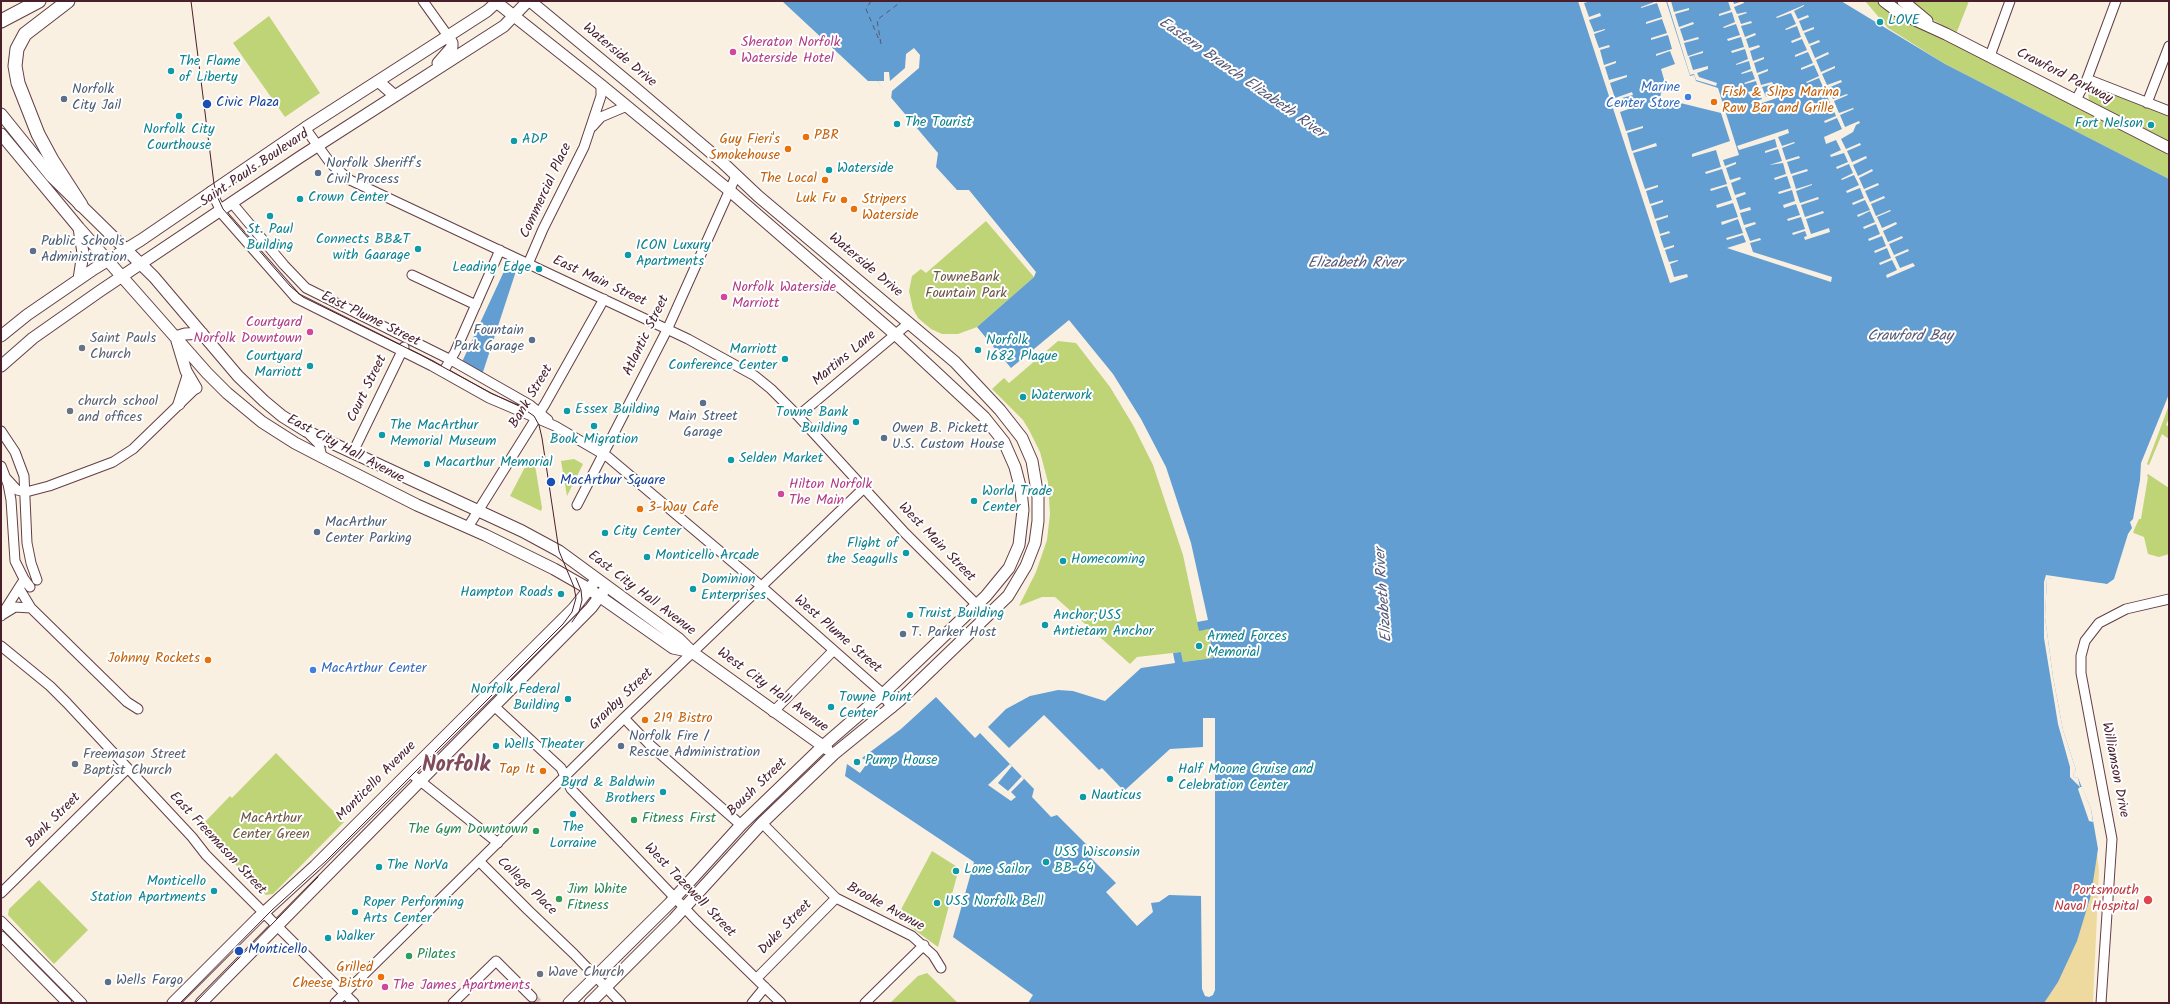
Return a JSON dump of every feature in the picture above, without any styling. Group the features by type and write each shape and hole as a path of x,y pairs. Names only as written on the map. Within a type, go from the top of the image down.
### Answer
{"highway":[{"path":"1,21 39,1"},
{"path":"68,1 25,34 17,49 15,66 18,83 38,134 52,160 81,205"}],"main road":[{"name":"Saint Pauls Boulevard","path":"1,366 33,338 123,276 317,146 504,26 529,1"},
{"name":"Waterside Drive","path":"529,1 634,87 736,176 955,362 1000,410 1022,438 1032,462 1038,497 1038,521 1035,543 1017,583 988,616"},
{"name":"Crawford Parkway","path":"1884,1 1900,13 1990,56 2169,148"},
{"name":"Crawford Parkway","path":"1903,1 1946,34"},
{"name":"Saint Pauls Boulevard","path":"1,336 27,315 79,279 305,128 487,11 496,2"},
{"path":"496,2 601,85 730,191 896,335 984,417 1004,442 1019,477 1023,510 1019,545 1009,568 977,605"},
{"path":"425,77 452,47 452,43 448,36"},
{"path":"378,81 395,96"},
{"name":"East City Hall Avenue","path":"1,114 51,176 141,264 256,394 282,416 306,430 553,547 679,639 692,652"},
{"name":"East City Hall Avenue","path":"1,134 79,228 216,383 244,408 272,429 322,457 417,505 528,556 589,589 673,648 692,652"},
{"path":"79,228 83,252 79,279"},
{"path":"861,305 875,304 882,300"},
{"path":"196,388 188,376 175,336 202,333"},
{"path":"179,404 188,376"},
{"name":"Monticello Avenue","path":"173,1003 264,913 315,866 574,608 597,578"},
{"path":"201,1003 591,608 608,586"},
{"name":"Boush Street","path":"569,1003 676,897 740,826 823,746 883,694 977,605"},
{"name":"Boush Street","path":"590,1003 684,907 762,823 834,754 892,708 988,616"},
{"name":"West City Hall Avenue","path":"692,652 773,712 834,754"}],"street":[{"path":"423,1 448,36"},
{"path":"1990,56 2010,1"},
{"path":"2076,100 2087,79 2116,1"},
{"path":"2147,102 2169,46"},
{"path":"2087,79 2169,111"},
{"name":"Commercial Place","path":"528,264 584,147 601,96 601,85"},
{"name":"Commercial Place","path":"590,130 601,117 627,106"},
{"name":"East Main Street","path":"305,128 331,164 350,180 604,299 755,376 771,389 798,416 864,488"},
{"name":"Atlantic Street","path":"576,505 667,330 736,176"},
{"name":"East Plume Street","path":"211,191 220,211 296,298 443,372 489,398 537,416 603,454 762,586"},
{"name":"East Plume Street","path":"232,203 284,266 306,288 451,360 530,405 537,416"},
{"path":"443,372 451,360 500,250"},
{"path":"412,276 476,305"},
{"name":"Bank Street","path":"468,528 537,416 604,299"},
{"name":"Martins Lane","path":"798,416 910,323"},
{"name":"Court Street","path":"353,452 408,338"},
{"path":"6,478 17,490 26,492 49,486 119,460 134,449 196,388"},
{"path":"306,430 319,444 322,457"},
{"path":"1,431 18,458 24,476 26,492 27,543 31,563 38,580"},
{"path":"1,466 6,478 12,509 14,555 31,608 127,702 138,709"},
{"name":"West Main Street","path":"864,488 988,616"},
{"name":"Granby Street","path":"335,1003 624,718 864,488"},
{"path":"22,583 30,587"},
{"path":"1,616 22,583"},
{"name":"West Plume Street","path":"762,586 833,651 883,694 892,708"},
{"name":"Williamson Drive","path":"2101,1003 2112,839 2080,673 2080,656 2085,641 2099,623 2126,610 2169,599"},
{"path":"1,616 15,607 31,608"},
{"name":"East Freemason Street","path":"1,646 50,686 192,837 206,855 354,1003"},
{"path":"773,712 833,651"},
{"name":"West Tazewell Street","path":"494,706 561,768 571,789 684,907 781,1003"},
{"path":"624,718 649,744 740,826"},
{"name":"Bank Street","path":"1,893 127,769"},
{"path":"409,772 498,842"},
{"name":"Brooke Avenue","path":"762,823 836,898 899,929 924,945 938,961 941,968"},
{"name":"College Place","path":"479,861 620,1003"},
{"name":"Duke Street","path":"757,978 836,898"},
{"path":"1,921 82,1003"},
{"path":"1,936 66,1003"},
{"path":"865,1003 924,945"},
{"path":"453,1003 496,961 532,997"},
{"path":"752,1003 765,987"}],"green space":[{"path":"1865,1 1880,1 1899,16 2083,110 2089,101 2088,93 2100,84 2169,115 2169,179 1945,64 1888,28"},
{"path":"1910,1 1969,1 1956,34 1932,19"},
{"path":"269,16 320,93 285,117 233,43"},
{"name":"TowneBank Fountain Park","path":"986,221 1034,277 977,327 958,334 942,334 931,329 918,318 913,309 909,291 912,276 921,269 926,273"},
{"path":"1058,341 1076,343 1110,387 1133,425 1153,465 1183,555 1199,630 1209,629 1213,658 1183,662 1181,652 1137,657 1130,664 1055,597 1042,597 1019,606 1036,572 1047,540 1050,514 1048,482 1040,452 1023,420 992,389 1004,378 1009,383"},
{"path":"2169,401 2169,418 2166,425 2169,427 2169,439 2162,434 2149,465 2144,463"},
{"path":"574,459 583,464 567,496 561,461"},
{"path":"535,465 542,508 541,511 510,496 525,467"},
{"path":"2148,474 2169,488 2169,554 2159,557 2148,554 2144,537 2131,532"},
{"name":"MacArthur Center Green","path":"276,753 344,822 273,894 266,895 209,838 214,834 203,824 230,796 232,798"},
{"path":"932,851 959,868 938,947 897,917"},
{"path":"39,880 88,930 54,964 8,915 9,909"},
{"path":"927,973 958,1003 890,1003 918,976"}],"sand":[{"path":"2093,822 2099,870 2093,1003 2023,1003"}],"water":[{"name":"Elizabeth River","path":"782,1 1841,1 1945,64 2169,179 2169,401 2147,455 2133,528 2115,585 2047,578 2045,617 2053,677 2063,730 2076,770 2073,775 2074,777 2078,778 2091,809 2098,849 2091,895 2077,941 2058,982 2044,1003 1028,1003 1033,995 953,937 974,862 845,776 847,764 860,773 868,762 862,758 901,729 936,697 975,738 980,733 1034,789 1032,797 1051,817 1057,815 1091,849 1091,858 1116,883 1106,892 1137,926 1153,912 1151,903 1159,902 1169,895 1201,896 1202,989 1205,996 1209,997 1213,995 1215,990 1215,718 1203,718 1203,747 1170,749 1124,791 1102,768 1099,770 1044,715 1009,748 988,727 1006,709 1030,696 1058,690 1073,691 1105,701 1141,668 1175,663 1173,653 1181,652 1183,662 1213,658 1209,629 1199,631 1197,622 1208,620 1191,543 1166,467 1141,419 1113,374 1069,320 1011,368 977,327 1034,277 1036,272 969,190 957,190 936,167 938,153 877,81 868,81"},
{"path":"506,267 516,271 482,375 462,362"}],"pier":[{"path":"1578,1 1591,1 1584,3 1589,17 1600,13 1601,16 1589,20 1594,32 1605,29 1594,34 1599,48 1609,45 1610,47 1600,50 1604,65 1616,61 1616,63 1605,67 1609,80 1627,75 1627,77 1610,83 1615,98 1632,92 1633,95 1622,98 1625,107 1642,101 1643,104 1620,112 1626,131 1643,126 1643,128 1627,133 1632,151 1656,143 1657,146 1633,153 1645,189 1658,185 1658,187 1646,191 1650,204 1663,200 1663,202 1651,206 1655,219 1668,215 1668,217 1656,221 1660,234 1669,231 1670,233 1660,236 1664,248 1674,245 1674,247 1665,250 1669,262 1678,260 1670,264 1674,277 1687,274 1688,277 1670,283"},
{"path":"1657,1 1666,1 1690,76 1694,75 1696,81 1718,88 1739,155 1723,160 1725,166 1736,162 1736,164 1726,168 1730,180 1740,177 1741,179 1731,183 1735,195 1745,192 1746,194 1736,198 1740,210 1750,207 1751,210 1740,213 1744,225 1755,222 1756,224 1745,228 1750,241 1760,238 1761,240 1750,243 1753,252 1832,277 1831,282 1727,248 1746,242 1743,235 1727,240 1726,238 1743,233 1738,219 1722,225 1721,222 1738,217 1733,203 1717,208 1716,205 1732,200 1727,186 1711,191 1710,189 1727,184 1722,169 1706,174 1705,172 1721,167 1716,150 1692,157 1692,154 1730,141 1721,113 1660,98 1663,83 1665,83 1661,69 1675,64 1670,51 1656,56 1656,54 1672,49 1668,35 1651,40 1651,38 1667,33 1662,19 1646,24 1646,22 1662,17 1657,3 1641,8"},
{"path":"1667,1 1671,1 1674,12 1689,8 1689,10 1675,14 1679,27 1693,22 1694,24 1680,29 1684,41 1698,37 1699,39 1684,43 1688,56 1703,51 1703,53 1689,57 1693,70 1708,66 1708,69 1697,73 1699,77 1717,83 1716,86 1696,80 1694,74 1690,75"},
{"path":"1728,1 1733,1 1734,4 1743,1 1744,3 1734,7 1737,14 1747,13 1738,16 1741,24 1751,21 1752,23 1741,26 1745,37 1755,33 1756,35 1746,39 1749,48 1759,45 1760,47 1750,51 1753,61 1764,57 1764,59 1754,63 1757,73 1768,69 1768,71 1758,75 1761,85 1772,82 1773,84 1762,87 1766,97 1776,94 1777,98 1753,106 1751,103 1762,99 1759,91 1749,95 1748,92 1758,89 1756,81 1744,83 1755,79 1752,71 1741,73 1751,69 1749,61 1736,65 1748,59 1745,49 1732,53 1731,51 1744,47 1741,37 1728,41 1727,39 1740,35 1736,24 1723,27 1735,22 1732,12 1719,16 1719,14 1731,10"},
{"path":"1804,5 1794,11 1798,19 1808,15 1809,17 1799,21 1803,31 1814,27 1814,29 1804,33 1809,44 1819,40 1820,42 1810,46 1815,58 1828,52 1829,54 1816,60 1821,72 1835,66 1835,68 1822,74 1827,85 1841,80 1842,82 1828,88 1833,99 1847,94 1848,95 1834,101 1839,113 1853,108 1854,109 1840,115 1845,127 1859,121 1860,123 1856,125 1853,132 1841,139 1846,149 1860,143 1861,145 1847,151 1852,162 1866,156 1867,158 1853,165 1858,176 1872,169 1873,171 1859,178 1864,189 1878,183 1879,185 1865,191 1870,202 1884,196 1885,198 1871,204 1876,216 1890,210 1891,211 1877,217 1882,228 1896,222 1897,224 1883,231 1888,242 1902,236 1903,238 1889,244 1894,255 1908,249 1909,251 1895,257 1900,268 1913,263 1915,266 1887,278 1886,275 1897,270 1892,260 1880,265 1879,263 1891,258 1887,248 1875,253 1874,251 1886,246 1882,236 1869,241 1868,239 1880,234 1876,224 1864,229 1863,227 1875,222 1870,211 1858,217 1857,215 1870,210 1865,200 1853,205 1852,203 1864,198 1860,188 1847,193 1846,191 1859,185 1854,175 1842,180 1841,179 1853,173 1849,164 1837,169 1836,167 1848,162 1844,153 1831,157 1830,155 1841,150 1836,140 1826,144 1824,137 1842,129 1837,118 1825,123 1824,121 1836,116 1831,104 1819,110 1818,108 1830,103 1825,91 1813,97 1812,94 1824,89 1819,78 1807,83 1806,82 1819,76 1814,65 1801,70 1801,68 1813,63 1808,52 1795,57 1795,55 1807,50 1802,39 1792,43 1791,41 1801,37 1797,26 1786,30 1785,29 1796,24 1791,13 1777,18 1776,17"},
{"path":"914,48 920,55 919,68 892,91 891,99 877,81 884,81 884,72 889,72 890,81 905,68 906,54"},
{"path":"1788,129 1789,133 1778,137 1782,146 1795,143 1782,148 1786,160 1799,156 1800,158 1787,162 1791,174 1807,169 1808,171 1792,176 1796,189 1812,184 1796,191 1800,203 1818,197 1819,199 1801,205 1805,217 1823,211 1824,213 1806,219 1811,234 1829,228 1830,232 1805,240 1804,237 1807,236 1805,231 1793,235 1792,233 1805,229 1801,217 1788,221 1787,219 1800,215 1796,204 1784,208 1783,205 1795,201 1792,190 1779,194 1778,192 1791,188 1787,176 1775,180 1774,178 1786,174 1783,163 1769,165 1782,161 1778,149 1765,153 1765,151 1777,147 1775,139 1739,150 1737,146"},
{"path":"2169,394 2169,405 2144,472 2148,477 2141,519 2139,519 2134,530 2116,586 2110,589 2047,578 2045,617 2053,677 2063,730 2076,770 2073,775 2074,777 2078,778 2080,787 2070,777 2070,767 2058,724 2044,638 2044,582 2046,575 2107,584 2114,579 2128,534 2132,528 2130,522 2133,519 2140,480 2141,463"},
{"path":"1010,764 1012,766 998,783 1008,791 1022,776 1024,779 1011,792 1016,797 1011,801 988,785"},
{"path":"2082,787 2091,809 2093,822 2089,821 2078,789"}],"ferry route":[{"path":"871,1 866,9 880,42"},
{"path":"881,44 877,20 902,1"}],"tunnel":[{"path":"532,997 538,1003"}],"tram line":[{"path":"180,1003 272,910 326,861 563,624 572,612 576,598 574,587 559,551 542,438 539,425 534,416 521,407 491,393 421,355 303,297 290,286 223,209 217,196 214,184 191,1"},
{"path":"572,622 579,612 582,600 581,590 576,578"},
{"path":"195,1003 318,877"}],"place":[{"name":"LOVE","path":"1880,22"},
{"name":"Sheraton Norfolk Waterside Hotel","path":"733,52"},
{"name":"The Flame of Liberty","path":"171,71"},
{"name":"Marine Center Store","path":"1688,97"},
{"name":"Norfolk City Jail","path":"64,99"},
{"name":"Fish & Slips Marina Raw Bar and Grille","path":"1714,102"},
{"name":"Civic Plaza","path":"207,104"},
{"name":"Norfolk City Courthouse","path":"179,116"},
{"name":"The Tourist","path":"897,124"},
{"name":"Fort Nelson","path":"2151,125"},
{"name":"PBR","path":"806,137"},
{"name":"ADP","path":"514,141"},
{"name":"Guy Fieri's Smokehouse","path":"788,149"},
{"name":"Waterside","path":"829,170"},
{"name":"Norfolk Sheriff's Civil Process","path":"318,173"},
{"name":"The Local","path":"825,180"},
{"name":"Crown Center","path":"300,199"},
{"name":"Luk Fu","path":"844,200"},
{"name":"Stripers Waterside","path":"854,209"},
{"name":"St. Paul Building","path":"270,216"},
{"name":"Connects BB&T with Gaarage","path":"418,249"},
{"name":"Public Schools Administration","path":"33,251"},
{"name":"ICON Luxury Apartments","path":"628,255"},
{"name":"Leading Edge","path":"539,269"},
{"name":"Norfolk Waterside Marriott","path":"724,297"},
{"name":"Courtyard Norfolk Downtown","path":"310,332"},
{"name":"Fountain Park Garage","path":"532,340"},
{"name":"Saint Pauls Church","path":"82,348"},
{"name":"Norfolk 1682 Plaque","path":"978,350"},
{"name":"Marriott Conference Center","path":"785,359"},
{"name":"Courtyard Marriott","path":"310,366"},
{"name":"Waterwork","path":"1023,397"},
{"name":"Main Street Garage","path":"703,403"},
{"name":"church school and offices","path":"70,411"},
{"name":"Essex Building","path":"567,411"},
{"name":"Towne Bank Building","path":"856,422"},
{"name":"Book Migration","path":"594,426"},
{"name":"The MacArthur Memorial Museum","path":"382,435"},
{"name":"Owen B. Pickett U.S. Custom House","path":"884,438"},
{"name":"Selden Market","path":"731,460"},
{"name":"Macarthur Memorial","path":"427,464"},
{"name":"MacArthur Square","path":"551,482"},
{"name":"Hilton Norfolk The Main","path":"781,494"},
{"name":"World Trade Center","path":"974,501"},
{"name":"3-Way Cafe","path":"640,509"},
{"name":"MacArthur Center Parking","path":"317,532"},
{"name":"City Center","path":"605,533"},
{"name":"Flight of the Seagulls","path":"906,553"},
{"name":"Monticello Arcade","path":"647,557"},
{"name":"Homecoming","path":"1063,561"},
{"name":"Dominion Enterprises","path":"693,589"},
{"name":"Hampton Roads","path":"561,594"},
{"name":"Truist Building","path":"910,615"},
{"name":"Anchor;USS Antietam Anchor","path":"1045,625"},
{"name":"T. Parker Host","path":"903,634"},
{"name":"Armed Forces Memorial","path":"1199,646"},
{"name":"Johnny Rockets","path":"208,660"},
{"name":"MacArthur Center","path":"313,670"},
{"name":"Norfolk Federal Building","path":"568,699"},
{"name":"Towne Point Center","path":"831,707"},
{"name":"219 Bistro","path":"645,720"},
{"name":"Wells Theater","path":"496,746"},
{"name":"Norfolk Fire / Rescue Administration","path":"621,746"},
{"name":"Pump House","path":"857,762"},
{"name":"Freemason Street Baptist Church","path":"75,764"},
{"name":"Tap It","path":"543,771"},
{"name":"Half Moone Cruise and Celebration Center","path":"1170,779"},
{"name":"Byrd & Baldwin Brothers","path":"663,792"},
{"name":"Nauticus","path":"1083,797"},
{"name":"The Lorraine","path":"573,814"},
{"name":"Fitness First","path":"634,820"},
{"name":"The Gym Downtown","path":"536,831"},
{"name":"USS Wisconsin BB-64","path":"1046,862"},
{"name":"The NorVa","path":"379,867"},
{"name":"Lone Sailor","path":"956,871"},
{"name":"Monticello Station Apartments","path":"214,891"},
{"name":"Jim White Fitness","path":"559,899"},
{"name":"Portsmouth Naval Hospital","path":"2148,900"},
{"name":"USS Norfolk Bell","path":"937,903"},
{"name":"Roper Performing Arts Center","path":"355,912"},
{"name":"Walker","path":"328,938"},
{"name":"Monticello","path":"239,951"},
{"name":"Pilates","path":"409,956"},
{"name":"Wave Church","path":"540,974"},
{"name":"Grilled Cheese Bistro","path":"381,977"},
{"name":"Wells Fargo","path":"108,982"},
{"name":"The James Apartments","path":"385,987"}],"district":[{"name":"Norfolk","path":"456,767"}],"water label":[{"name":"Eastern Branch Elizabeth River","path":"1241,79"},
{"name":"Crawford Bay","path":"1910,337"}]}
